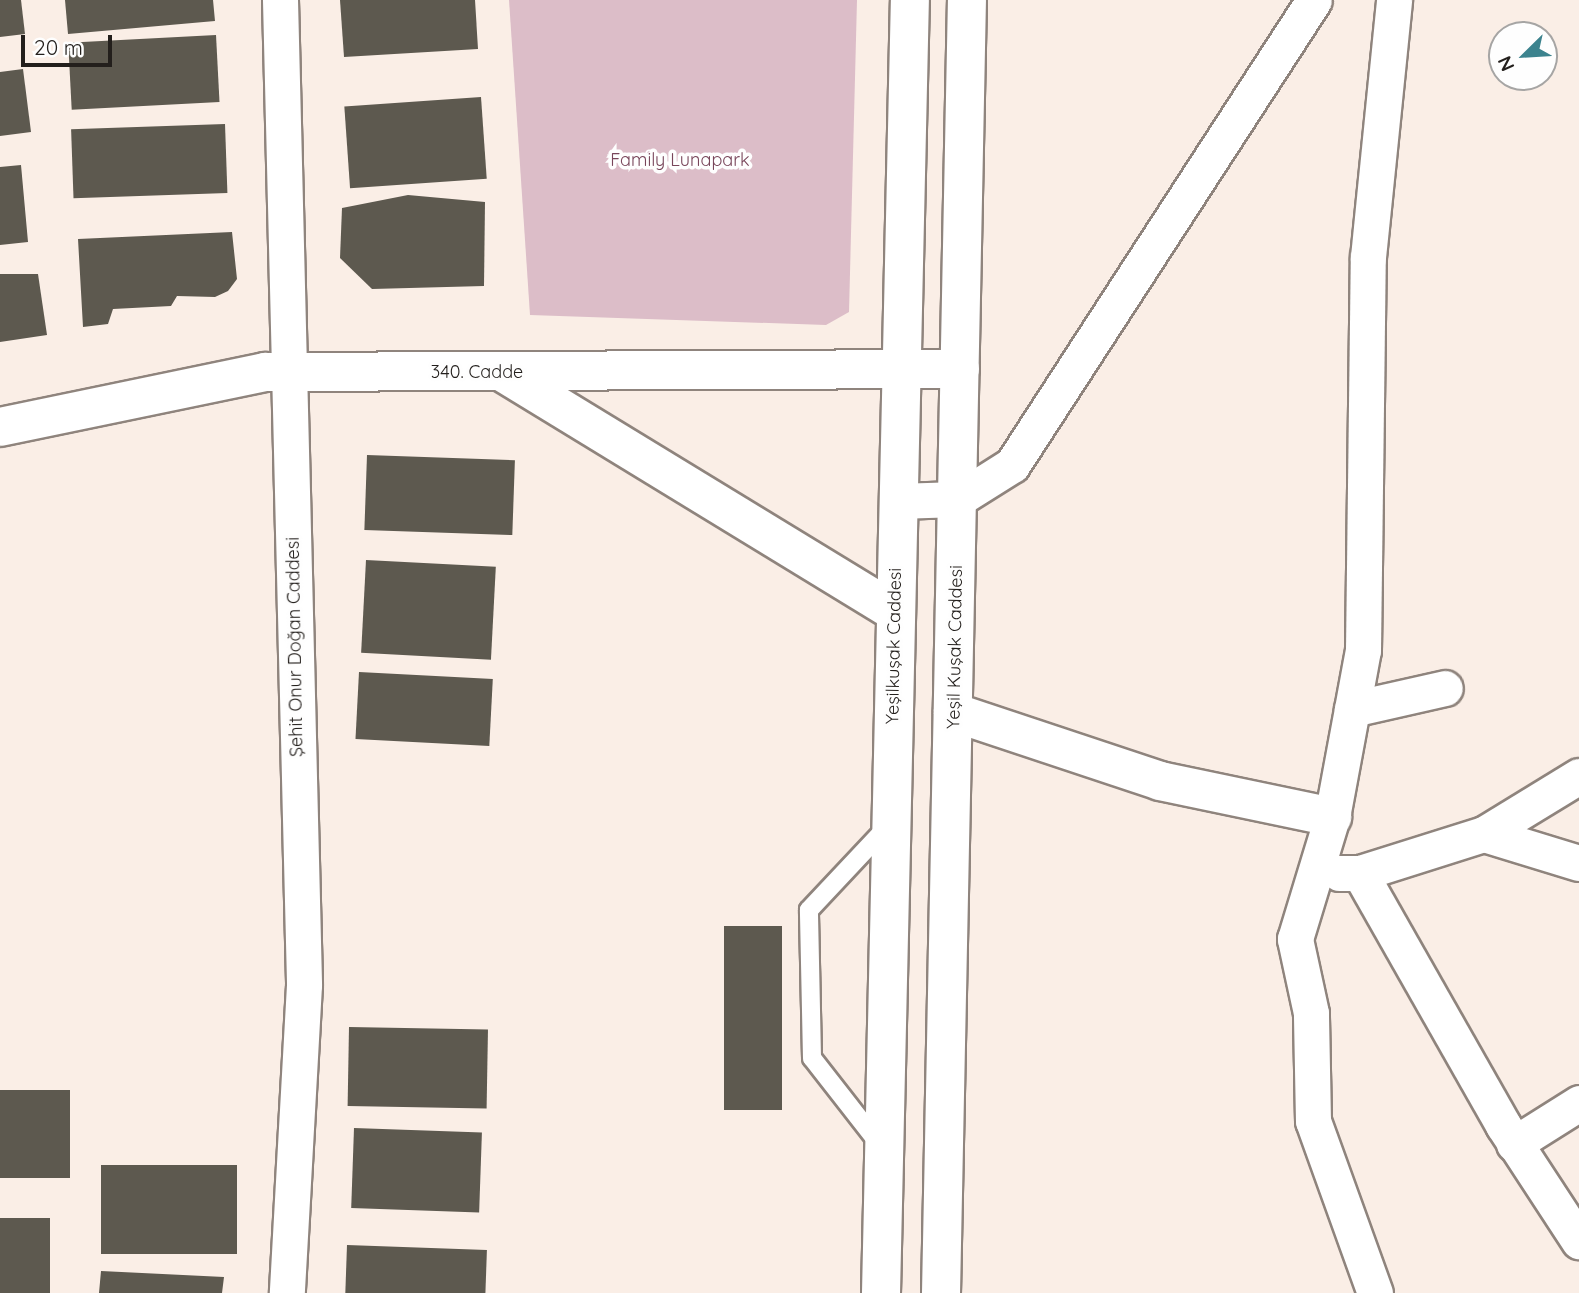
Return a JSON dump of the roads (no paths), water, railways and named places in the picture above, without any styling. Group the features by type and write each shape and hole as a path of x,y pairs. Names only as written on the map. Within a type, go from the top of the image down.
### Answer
{"main road":[{"name":"Yeşilkuşak Caddesi","path":"881,1293 910,0"},
{"name":"Yeşil Kuşak Caddesi","path":"942,1293 967,0"},
{"name":"340. Cadde","path":"0,427 265,372 960,369"},
{"path":"502,371 895,612"},
{"path":"953,712 1160,781 1332,817"}],"street":[{"name":"Şehit Onur Doğan Caddesi","path":"280,0 304,985 287,1293"},
{"path":"897,501 958,499 1012,465 1314,0"},
{"path":"1375,1293 1314,1121 1311,1013 1295,939 1318,873 1332,817 1363,650 1368,257 1394,0"},
{"path":"1352,709 1445,688"},
{"path":"1318,873 1360,873 1484,834 1579,776"},
{"path":"1484,834 1579,863"},
{"path":"1360,873 1514,1144 1579,1241"},
{"path":"1514,1144 1579,1103"}],"lane":[{"path":"884,1150 812,1058 809,910 890,823"}],"park label":[{"name":"Family Lunapark","path":"680,160"}]}
